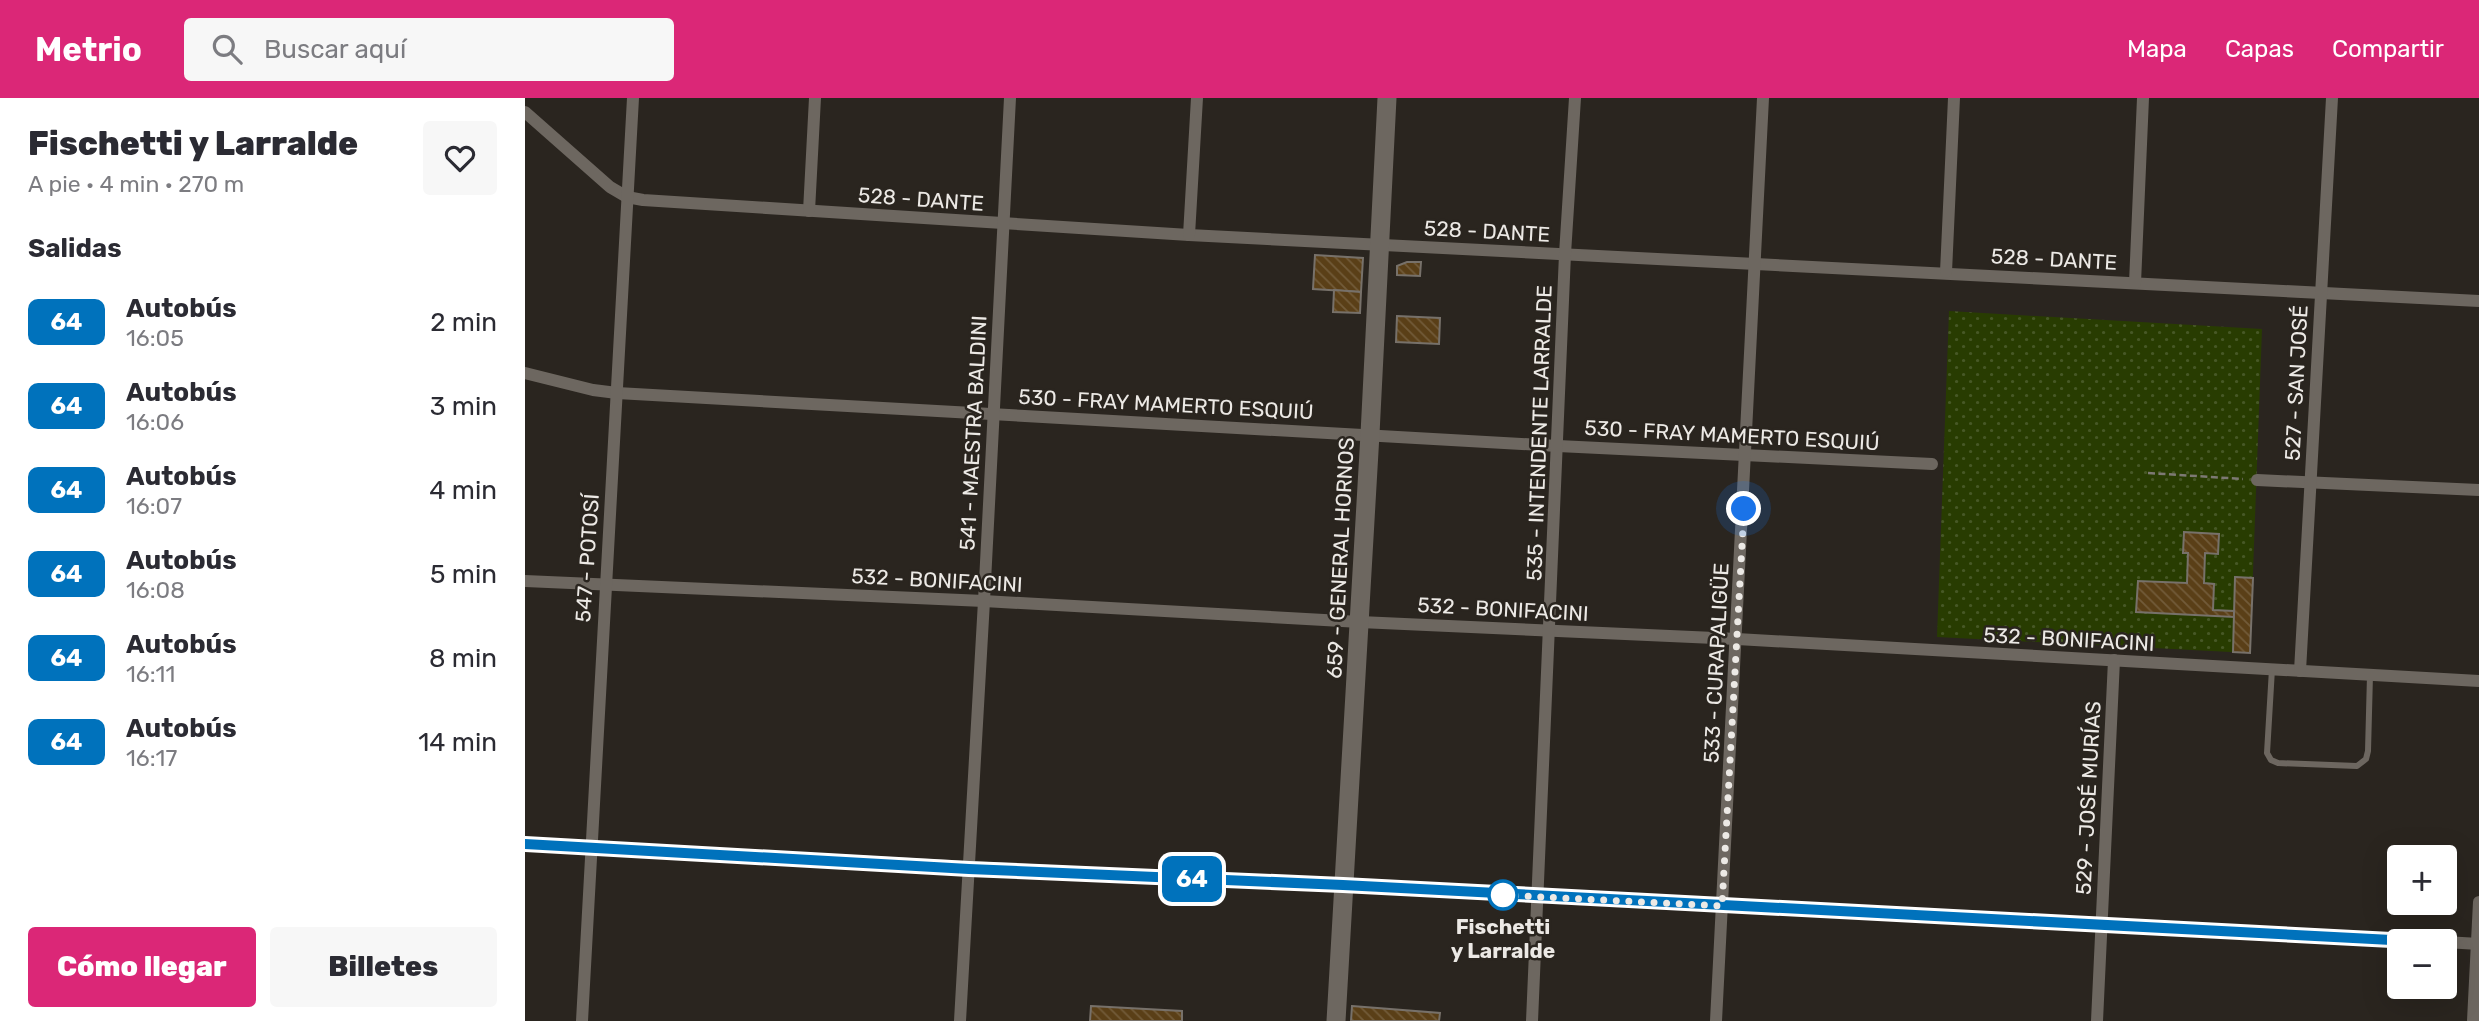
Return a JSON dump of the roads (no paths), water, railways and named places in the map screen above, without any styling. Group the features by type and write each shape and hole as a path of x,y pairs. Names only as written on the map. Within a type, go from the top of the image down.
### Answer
{"street":[{"name":"547 - POTOSÍ","path":"582,1021 633,98"},
{"path":"809,211 815,98"},
{"name":"541 - MAESTRA BALDINI","path":"960,1021 1010,98"},
{"path":"1189,235 1197,98"},
{"name":"659 - GENERAL HORNOS","path":"1336,1021 1387,98"},
{"name":"535 - INTENDENTE LARRALDE","path":"1532,1021 1565,254 1576,98"},
{"name":"533 - CURAPALIGÜE","path":"1716,1021 1763,98"},
{"path":"1946,272 1955,98"},
{"path":"2135,283 2143,98"},
{"name":"527 - SAN JOSÉ","path":"2300,671 2332,98"},
{"path":"525,112 610,187 627,197"},
{"name":"528 - DANTE","path":"627,197 1189,235 2479,301"},
{"name":"530 - FRAY MAMERTO ESQUIÚ","path":"525,373 593,390 617,393 1558,446 1932,464"},
{"path":"2257,480 2479,491"},
{"name":"532 - BONIFACINI","path":"525,581 1737,639 2479,681"},
{"name":"529 - JOSÉ MURÍAS","path":"2097,1021 2115,660"},
{"path":"525,844 969,869 1343,885 2387,940"},
{"path":"2473,1021 2479,902"},
{"path":"2457,943 2478,944"}],"lane":[{"path":"2272,669 2267,753 2271,760 2278,763 2362,764 2368,751 2370,675"}],"place":[{"name":"Fischetti y Larralde","path":"1503,895"}]}
